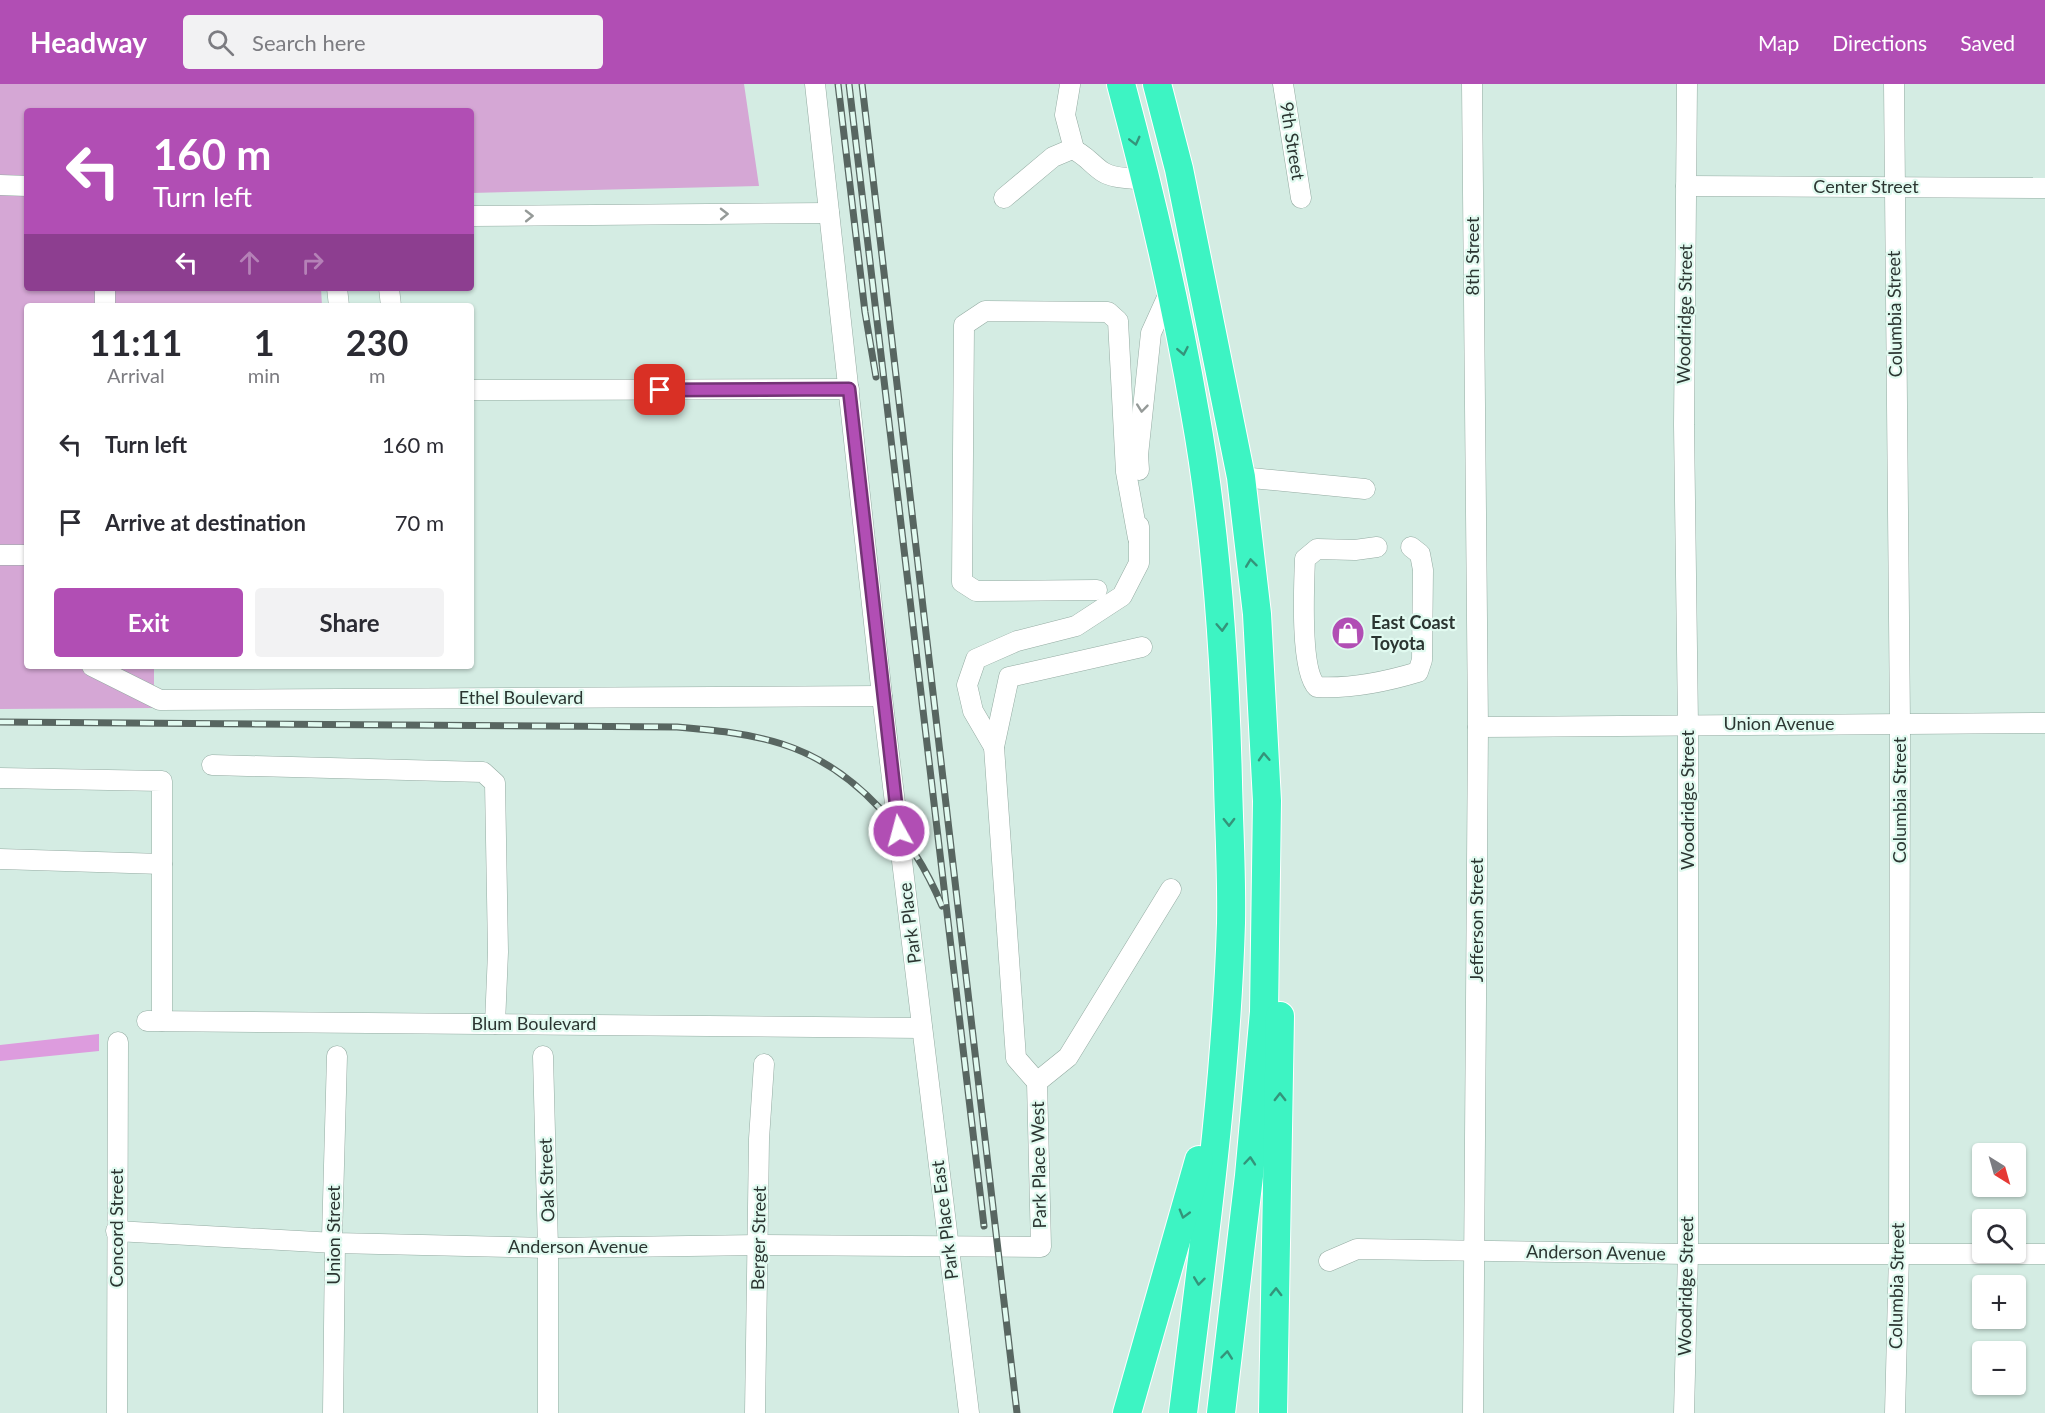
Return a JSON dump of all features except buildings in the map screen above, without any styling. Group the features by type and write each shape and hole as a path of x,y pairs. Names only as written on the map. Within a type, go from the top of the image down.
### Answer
{"highway":[{"path":"1121,84 1145,180 1196,414 1210,511 1221,615 1227,713 1231,910 1223,1077 1183,1413"},
{"path":"1157,84 1179,170 1241,477 1257,614 1266,801 1280,1000 1273,1413"},
{"path":"1221,1413 1249,1176 1264,1012 1266,801"},
{"path":"1127,1413 1223,1077"}],"street":[{"name":"Park Place","path":"815,84 882,696 922,1028"},
{"path":"1068,84 1065,115 1074,149 1108,174 1145,180"},
{"name":"9th Street","path":"1283,84 1301,198"},
{"name":"8th Street","path":"1472,84 1475,427"},
{"name":"Woodridge Street","path":"1684,1413 1688,1254 1688,725 1684,425 1686,84"},
{"name":"Columbia Street","path":"1894,84 1900,724 1899,1253 1895,1413"},
{"path":"1004,198 1053,158 1074,149"},
{"path":"0,185 24,186"},
{"name":"Center Street","path":"1686,186 2045,188"},
{"path":"474,216 829,213"},
{"path":"994,747 973,711 967,685 976,659 1017,641 1076,626 1122,596 1139,563 1138,455 1151,333 1170,291"},
{"path":"1097,590 976,591 962,582 964,325 985,311 1108,312 1118,321 1126,472 1138,538"},
{"path":"474,390 849,389"},
{"name":"Jefferson Street","path":"1473,1413 1476,1250 1478,727 1475,427"},
{"path":"1241,477 1365,489"},
{"path":"1377,547 1355,550 1317,549 1305,559 1306,654 1313,682 1317,687 1336,688 1380,683 1418,672 1422,660 1423,570 1420,554 1411,547"},
{"path":"0,555 24,555"},
{"path":"1142,647 1009,676 994,747 1016,1058 1038,1082 1068,1057 1171,889"},
{"name":"Ethel Boulevard","path":"98,669 160,700 882,696"},
{"name":"Union Avenue","path":"1478,727 2045,723"},
{"path":"212,765 483,772 495,783 498,940 495,1024"},
{"path":"0,778 162,781 162,864 0,859"},
{"name":"Blum Boulevard","path":"162,864 154,1021 922,1028"},
{"name":"Park Place East","path":"922,1028 969,1413"},
{"name":"Concord Street","path":"117,1413 118,1042"},
{"name":"Union Street","path":"333,1413 335,1243 332,1238 337,1056"},
{"name":"Oak Street","path":"543,1056 548,1248 548,1413"},
{"name":"Berger Street","path":"755,1413 759,1139 764,1064"},
{"name":"Park Place West","path":"1038,1082 1041,1247"},
{"name":"Anderson Avenue","path":"116,1231 335,1243 548,1248 759,1245 1041,1247"},
{"name":"Anderson Avenue","path":"1329,1261 1358,1249 1688,1254 2045,1254"}],"shaded area":[{"path":"0,84 744,84 759,186 474,193 474,108 24,108 24,291 321,291 322,303 24,303 24,669 154,669 154,708 0,709"},
{"path":"99,1034 99,1051 0,1061 0,1045"}],"railway":[{"path":"838,84 865,312 876,377"},
{"path":"849,84 984,1226"},
{"path":"862,84 1017,1413"},
{"path":"0,722 677,727 769,740 809,755 858,787 898,830 930,880 942,906"}],"place":[{"name":"East Coast Toyota","path":"1348,633"}],"route":[{"path":"660,390 849,389 899,831"}]}
